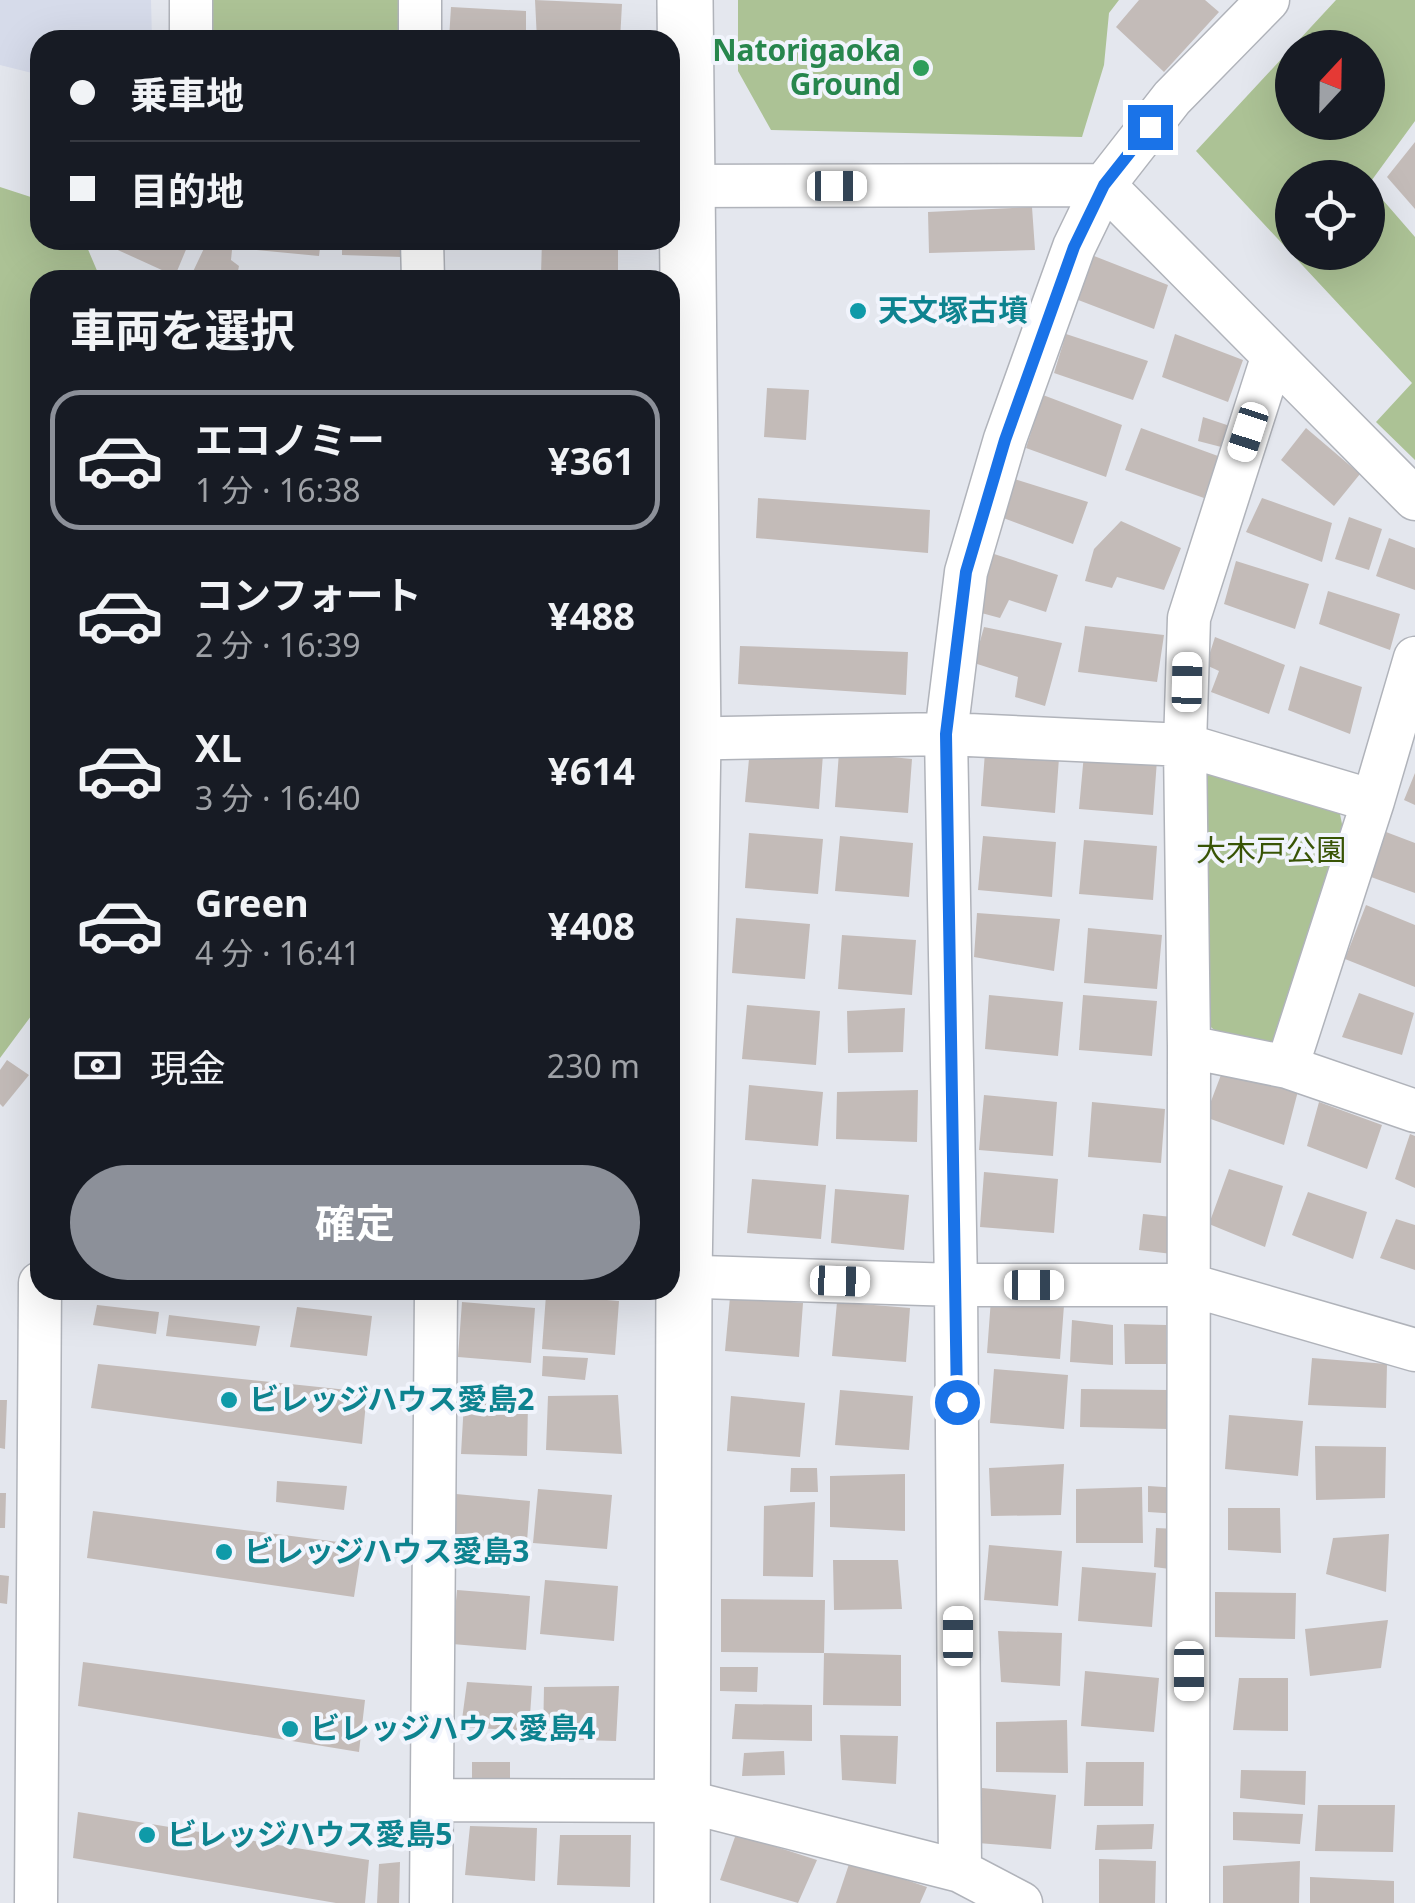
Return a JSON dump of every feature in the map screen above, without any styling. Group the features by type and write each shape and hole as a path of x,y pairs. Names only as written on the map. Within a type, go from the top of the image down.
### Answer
{"street":[{"path":"191,0 191,30"},
{"path":"420,0 420,30"},
{"path":"680,133 685,0"},
{"path":"960,1871 956,1285 946,734 966,572 1005,440 1074,247 1104,185 1172,98 1268,0"},
{"path":"680,186 1104,185 1415,499"},
{"path":"1188,1903 1188,618 1272,358"},
{"path":"680,462 680,954"},
{"path":"1288,1067 1415,658"},
{"path":"682,739 946,734 1186,745 1373,801"},
{"path":"1190,1046 1288,1067 1415,1111"},
{"path":"680,1276 956,1285 1190,1285 1415,1350"},
{"path":"36,1903 40,1300"},
{"path":"431,1903 436,1300"},
{"path":"677,1300 685,1801 682,1903"},
{"path":"433,1800 685,1801 960,1871 1021,1903"}],"shaded area":[{"path":"0,0 151,0 152,30 30,30 30,72 0,65"}],"green space":[{"path":"205,0 408,0 408,30 204,30"},
{"name":"Natorigaoka Ground","path":"738,0 1119,0 1109,13 1104,65 1082,137 771,130 738,71"},
{"path":"1336,0 1415,0 1415,121 1385,162 1275,160 1275,236 1196,151 1275,66 1275,140 1385,140 1385,30 1308,30"},
{"path":"0,187 30,197 30,250 88,250 97,270 30,270 30,1018 0,1058"},
{"path":"1385,202 1415,237 1415,460 1376,422 1412,383 1307,270 1385,270"},
{"name":"大木戸公園","path":"1220,764 1315,795 1340,814 1344,834 1273,1049 1222,1037 1202,1019 1207,774"}],"building":[{"path":"535,0 622,4 621,30 536,30"},
{"path":"1139,0 1205,0 1219,12 1164,72 1116,27"},
{"path":"451,7 526,11 526,30 450,30"},
{"path":"1415,142 1415,209 1387,177"},
{"path":"1032,207 1035,250 929,253 928,212"},
{"path":"118,250 186,250 178,270 162,270"},
{"path":"203,250 232,250 231,260 239,266 238,270 194,270"},
{"path":"256,250 320,250 319,256"},
{"path":"342,250 402,250 402,257 342,255"},
{"path":"542,250 618,250 618,270 541,270"},
{"path":"1089,254 1168,285 1154,329 1073,298"},
{"path":"1066,334 1148,361 1133,400 1054,373"},
{"path":"1175,334 1243,360 1228,402 1162,377"},
{"path":"767,388 809,390 806,440 764,437"},
{"path":"1043,395 1122,425 1106,477 1026,448"},
{"path":"1203,417 1236,428 1229,449 1198,441"},
{"path":"1141,428 1218,456 1204,498 1125,470"},
{"path":"1306,428 1360,474 1334,506 1281,460"},
{"path":"1008,477 1088,502 1073,544 998,516"},
{"path":"758,498 930,510 928,553 756,538"},
{"path":"1262,498 1332,523 1322,562 1246,532"},
{"path":"1349,517 1382,529 1369,570 1335,559"},
{"path":"1121,521 1181,548 1164,590 1117,577 1112,588 1085,581 1094,549"},
{"path":"1389,538 1415,548 1415,590 1376,576"},
{"path":"991,553 1058,575 1046,612 1009,600 1000,618 974,611"},
{"path":"1236,561 1309,584 1295,629 1224,604"},
{"path":"1328,591 1400,614 1390,650 1319,624"},
{"path":"1085,626 1164,635 1157,682 1078,672"},
{"path":"984,627 1062,643 1045,706 1015,697 1018,677 974,663"},
{"path":"1215,637 1285,665 1269,714 1211,692 1219,671 1206,665"},
{"path":"740,646 908,652 906,695 738,684"},
{"path":"1300,666 1362,687 1350,734 1288,710"},
{"path":"750,748 823,754 819,809 745,802"},
{"path":"839,752 912,759 908,813 835,807"},
{"path":"985,752 1059,758 1055,813 981,806"},
{"path":"1084,754 1157,760 1153,815 1079,809"},
{"path":"1415,773 1415,805 1404,800"},
{"path":"1386,832 1415,843 1415,893 1371,877"},
{"path":"749,833 823,839 818,894 745,888"},
{"path":"840,836 913,843 909,897 835,891"},
{"path":"983,836 1056,842 1052,897 978,890"},
{"path":"1084,840 1157,846 1153,900 1079,894"},
{"path":"1366,905 1415,925 1415,987 1345,959"},
{"path":"977,913 1060,919 1054,971 974,957"},
{"path":"736,918 810,924 805,979 732,973"},
{"path":"1088,928 1162,935 1157,989 1084,983"},
{"path":"842,935 916,940 912,995 838,989"},
{"path":"1359,993 1414,1013 1402,1055 1342,1037"},
{"path":"989,995 1063,1002 1058,1056 985,1049"},
{"path":"1083,995 1157,1001 1152,1056 1079,1050"},
{"path":"747,1005 820,1011 816,1065 742,1059"},
{"path":"905,1008 903,1052 848,1053 847,1011"},
{"path":"7,1060 29,1075 3,1107 0,1070"},
{"path":"1224,1067 1298,1091 1284,1145 1205,1117"},
{"path":"749,1085 823,1092 818,1146 745,1140"},
{"path":"918,1090 917,1142 836,1139 837,1092"},
{"path":"984,1095 1057,1102 1053,1156 979,1150"},
{"path":"1092,1102 1165,1109 1161,1163 1088,1157"},
{"path":"1319,1102 1382,1125 1367,1169 1307,1146"},
{"path":"1410,1134 1415,1136 1415,1188 1395,1179"},
{"path":"1229,1169 1283,1186 1265,1247 1209,1224"},
{"path":"984,1172 1058,1179 1054,1233 980,1227"},
{"path":"752,1179 826,1185 821,1239 747,1233"},
{"path":"835,1189 909,1195 904,1250 831,1243"},
{"path":"1308,1192 1367,1212 1353,1259 1292,1235"},
{"path":"1143,1214 1172,1217 1172,1254 1139,1250"},
{"path":"1396,1219 1415,1225 1415,1270 1380,1258"},
{"path":"730,1297 803,1303 799,1357 725,1351"},
{"path":"991,1299 1064,1305 1060,1359 987,1353"},
{"path":"546,1300 619,1301 615,1355 542,1349"},
{"path":"462,1302 535,1308 531,1363 458,1357"},
{"path":"837,1302 910,1308 906,1362 832,1356"},
{"path":"97,1305 159,1312 156,1334 93,1325"},
{"path":"297,1307 372,1316 367,1356 290,1347"},
{"path":"169,1315 260,1326 256,1346 166,1336"},
{"path":"1072,1320 1113,1325 1113,1365 1070,1362"},
{"path":"1124,1324 1166,1325 1166,1364 1125,1364"},
{"path":"543,1356 588,1358 585,1380 542,1376"},
{"path":"1312,1358 1387,1364 1386,1408 1308,1405"},
{"name":"ビレッジハウス愛島2","path":"98,1364 367,1392 362,1444 91,1408"},
{"path":"994,1369 1068,1375 1064,1429 990,1423"},
{"path":"1081,1389 1169,1390 1168,1429 1080,1427"},
{"path":"840,1390 913,1396 909,1450 835,1445"},
{"path":"618,1395 622,1454 546,1450 548,1396"},
{"path":"731,1396 805,1403 800,1457 727,1451"},
{"path":"0,1400 7,1400 5,1449 0,1448"},
{"path":"464,1402 528,1403 527,1456 461,1454"},
{"path":"1229,1415 1303,1421 1298,1476 1225,1469"},
{"path":"1315,1446 1386,1447 1385,1498 1316,1500"},
{"path":"1064,1464 1061,1515 991,1516 989,1468"},
{"path":"791,1468 817,1468 818,1492 790,1492"},
{"path":"905,1474 905,1531 830,1527 830,1476"},
{"path":"277,1481 347,1486 344,1510 276,1502"},
{"path":"1148,1486 1180,1488 1179,1514 1148,1512"},
{"path":"1142,1487 1143,1543 1076,1543 1076,1489"},
{"path":"538,1489 612,1495 607,1549 533,1543"},
{"path":"0,1493 6,1493 5,1528 0,1528"},
{"path":"456,1494 530,1501 526,1555 452,1549"},
{"path":"815,1502 813,1577 763,1576 764,1506"},
{"path":"1228,1508 1280,1508 1281,1553 1228,1550"},
{"name":"ビレッジハウス愛島3","path":"93,1511 362,1545 354,1597 87,1558"},
{"path":"1156,1528 1178,1529 1178,1570 1154,1567"},
{"path":"1389,1534 1386,1592 1326,1574 1333,1538"},
{"path":"989,1545 1062,1551 1058,1606 984,1600"},
{"path":"833,1560 898,1560 902,1609 834,1610"},
{"path":"1082,1567 1156,1573 1152,1627 1078,1621"},
{"path":"0,1575 9,1576 7,1604 0,1603"},
{"path":"545,1580 618,1586 614,1641 540,1634"},
{"path":"457,1590 530,1596 526,1650 452,1644"},
{"path":"1215,1592 1296,1593 1295,1639 1215,1637"},
{"path":"721,1599 825,1600 824,1653 721,1652"},
{"path":"1388,1620 1381,1668 1310,1676 1305,1629"},
{"path":"998,1631 1062,1633 1060,1686 1001,1682"},
{"path":"824,1653 901,1655 901,1706 823,1705"},
{"name":"ビレッジハウス愛島4","path":"83,1662 365,1700 359,1752 78,1706"},
{"path":"720,1667 758,1667 757,1692 720,1691"},
{"path":"1085,1671 1159,1678 1154,1732 1081,1726"},
{"path":"1239,1678 1288,1678 1288,1731 1233,1730"},
{"path":"467,1682 532,1686 529,1731 461,1727"},
{"path":"619,1686 616,1741 543,1739 544,1687"},
{"path":"735,1704 812,1705 812,1741 732,1739"},
{"path":"1067,1720 1068,1773 996,1772 996,1722"},
{"path":"840,1735 898,1736 896,1784 842,1780"},
{"path":"784,1751 785,1775 742,1776 744,1753"},
{"path":"472,1762 510,1762 510,1785 472,1784"},
{"path":"1086,1762 1144,1762 1143,1806 1084,1806"},
{"path":"1241,1770 1306,1771 1305,1805 1240,1798"},
{"path":"982,1788 1056,1795 1051,1849 978,1843"},
{"path":"1318,1805 1395,1805 1393,1852 1315,1851"},
{"name":"ビレッジハウス愛島5","path":"78,1812 369,1860 365,1903 336,1903 73,1858"},
{"path":"1233,1812 1303,1814 1300,1844 1233,1840"},
{"path":"1154,1824 1152,1849 1095,1850 1097,1825"},
{"path":"470,1826 537,1828 535,1881 465,1875"},
{"path":"736,1834 817,1860 798,1903 720,1880"},
{"path":"560,1835 631,1835 630,1887 557,1885"},
{"path":"1099,1859 1156,1861 1155,1903 1099,1903"},
{"path":"850,1861 927,1887 920,1903 836,1903"},
{"path":"1300,1861 1299,1903 1223,1903 1223,1866"},
{"path":"400,1862 399,1903 377,1903 379,1864"},
{"path":"1310,1877 1394,1881 1394,1903 1310,1903"}],"place":[{"name":"Natorigaoka Ground","path":"921,68"},
{"name":"天文塚古墳","path":"858,311"},
{"name":"ビレッジハウス愛島2","path":"229,1400"},
{"name":"ビレッジハウス愛島3","path":"224,1552"},
{"name":"ビレッジハウス愛島4","path":"290,1729"},
{"name":"ビレッジハウス愛島5","path":"147,1835"}],"route":[{"path":"957,1402 946,734 966,572 1005,440 1074,247 1104,185 1150,127"}]}
